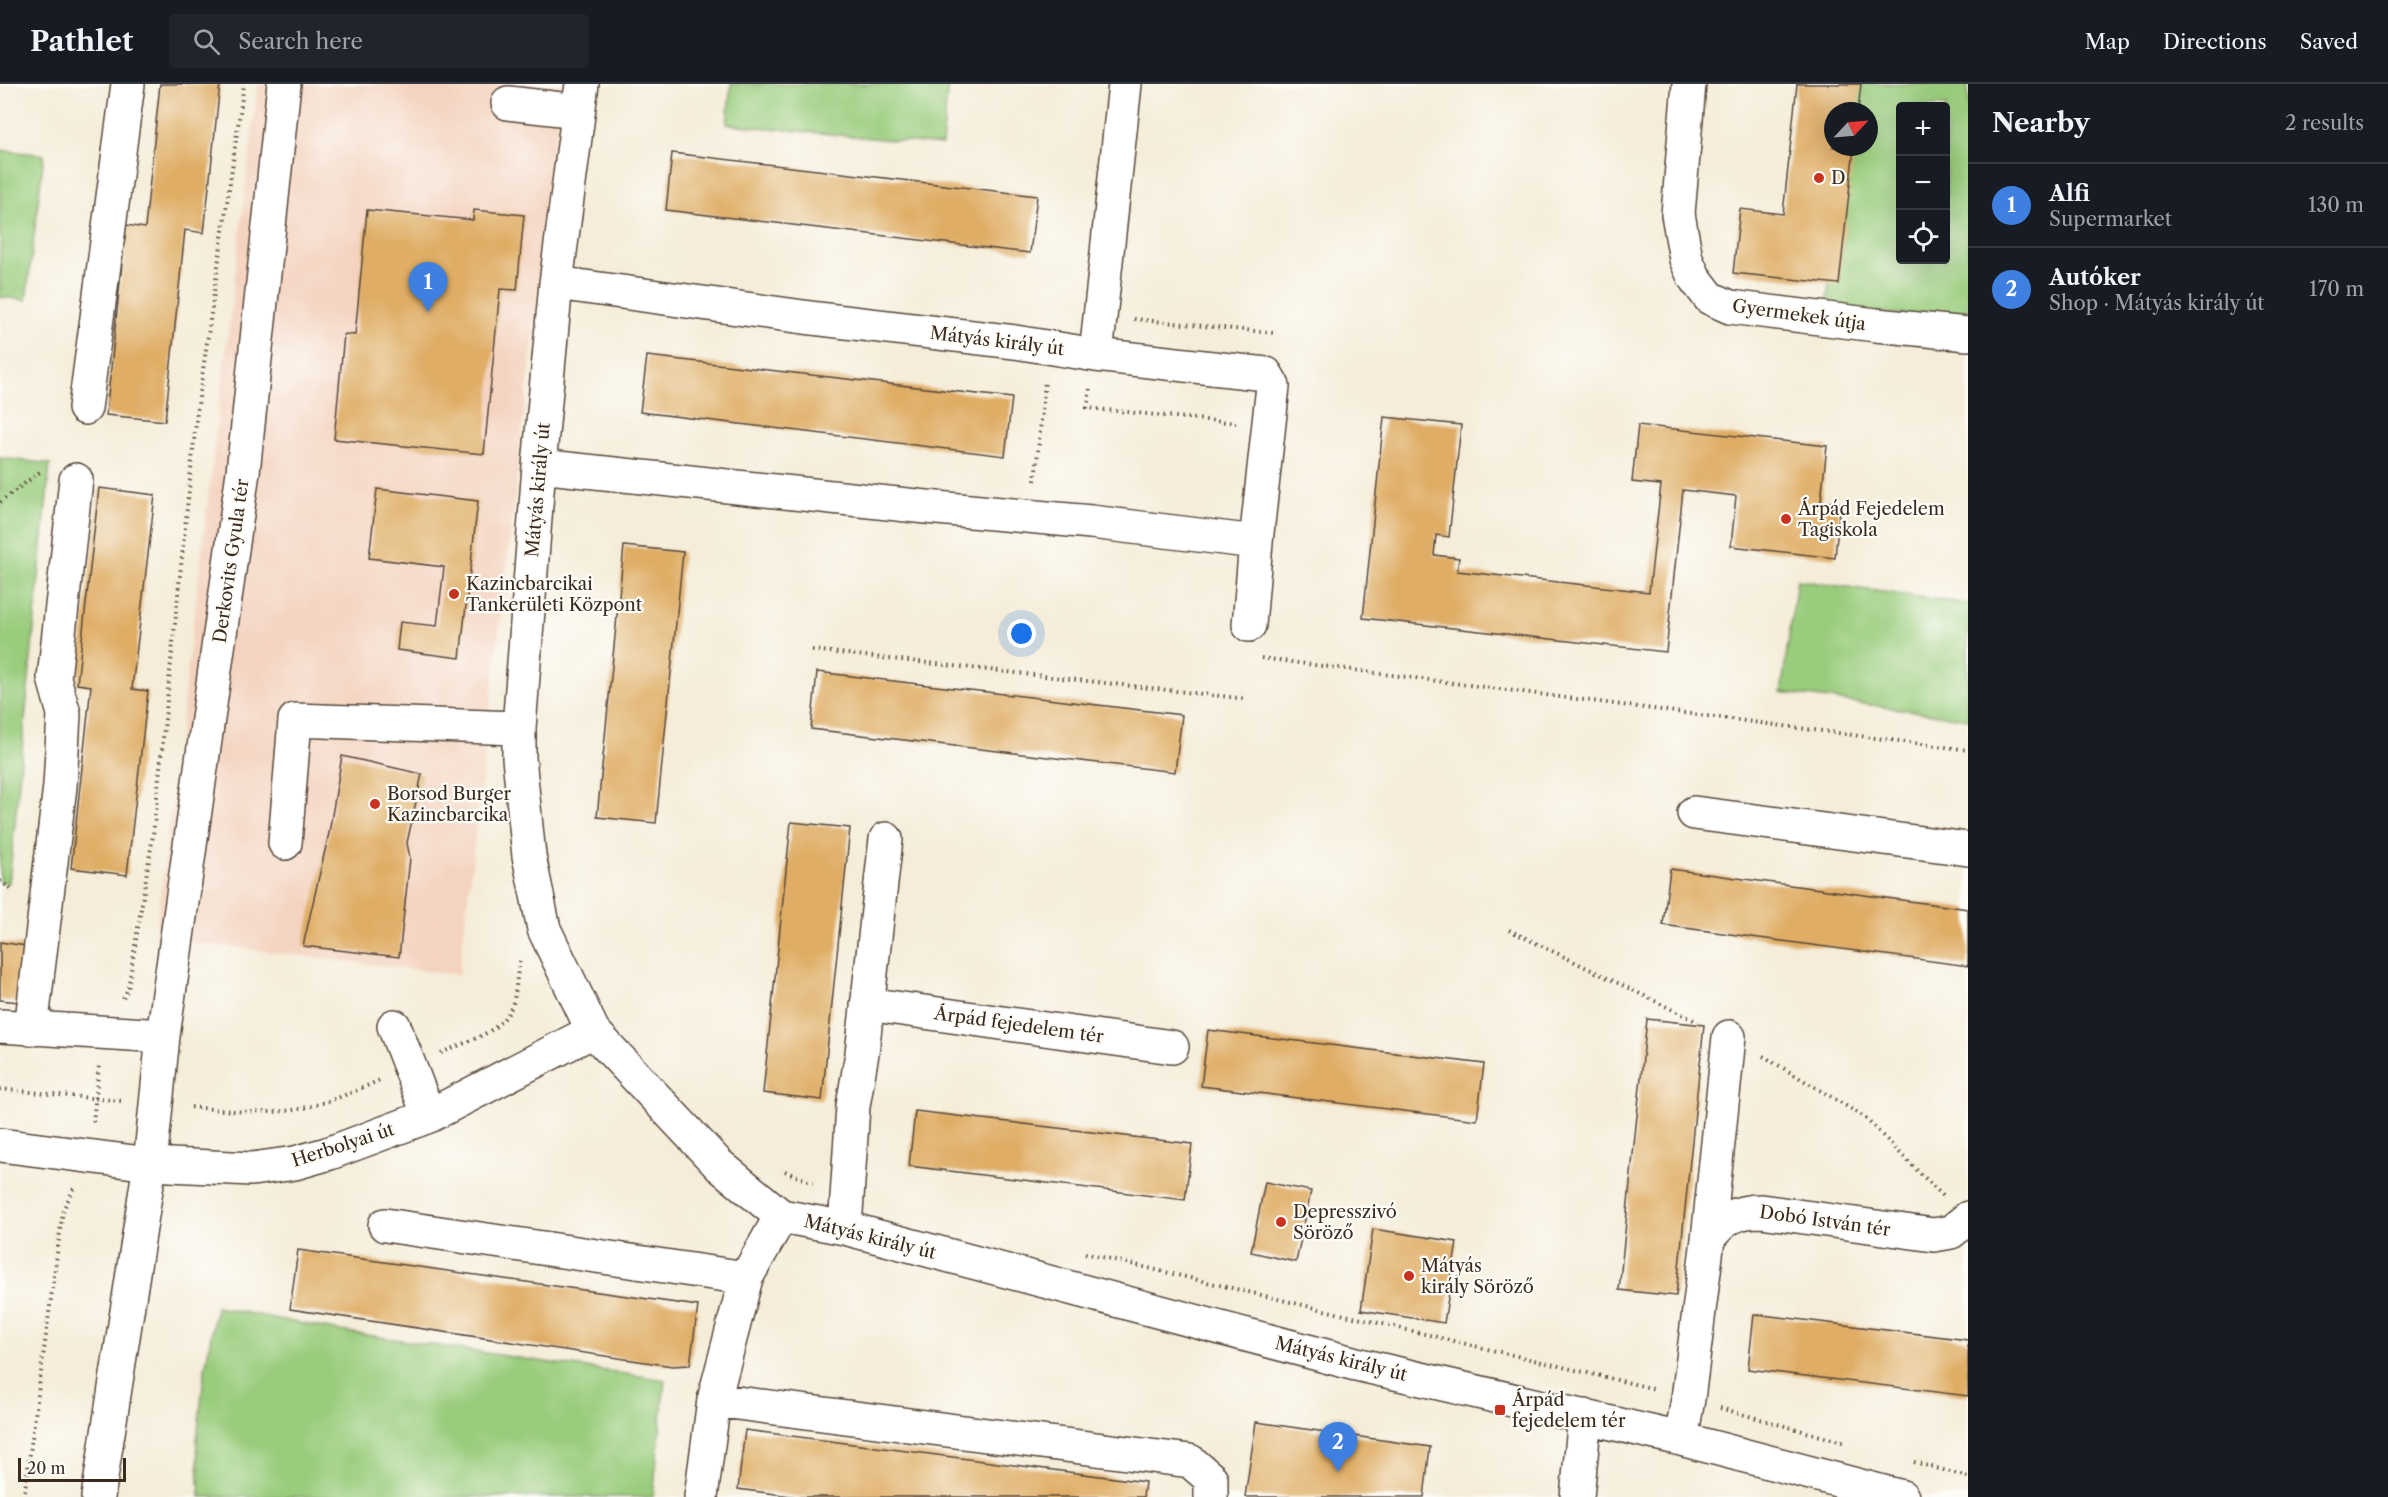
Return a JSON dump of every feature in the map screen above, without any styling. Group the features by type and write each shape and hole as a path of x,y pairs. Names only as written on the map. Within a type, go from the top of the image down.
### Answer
{"street":[{"path":"85,408 128,84"},
{"name":"Derkovits Gyula tér","path":"98,1497 150,1164 164,1036 243,472 284,84"},
{"path":"1093,369 1125,84"},
{"name":"Gyermekek útja","path":"1689,84 1678,214 1686,259 1694,277 1710,298 1730,307 1968,334"},
{"path":"508,104 580,98"},
{"name":"Mátyás király út","path":"580,98 556,283 519,728 519,759 529,856 545,932 593,1031 719,1165 781,1216 845,1228 1356,1364 1681,1438 1902,1497"},
{"name":"Mátyás király út","path":"556,283 811,318 1049,347 1093,369 1266,374 1273,386 1269,426"},
{"path":"1249,625 1269,426"},
{"path":"539,466 1032,516 1256,543"},
{"path":"76,480 54,678 64,714 60,786 16,1027 164,1036"},
{"path":"285,843 295,720 519,728"},
{"path":"1694,813 1968,849"},
{"path":"845,1228 853,1106 886,839"},
{"name":"Árpád fejedelem tér","path":"867,1004 1172,1047"},
{"path":"394,1026 429,1116"},
{"name":"Herbolyai út","path":"0,1145 150,1164 252,1169 296,1163 330,1153 429,1116 593,1031"},
{"path":"1681,1438 1708,1239 1729,1037"},
{"name":"Dobó István tér","path":"1708,1239 1718,1225 1742,1211 1792,1214 1934,1235 1951,1232 1968,1218"},
{"name":"Mátyás király út","path":"701,1497 714,1400 746,1278 781,1216"},
{"path":"385,1225 746,1278"},
{"path":"714,1400 1190,1461 1211,1479 1211,1497"},
{"path":"1577,1497 1585,1416"}],"path":[{"path":"24,1497 63,1210 89,1157 103,1033 128,989 153,835 197,412 244,84"},
{"path":"1100,315 1274,333"},
{"path":"1032,516 1049,347"},
{"path":"1093,369 1087,408 1269,426"},
{"path":"812,650 1247,699"},
{"path":"1260,658 1968,750"},
{"path":"0,1089 156,1105 256,1112 294,1110 366,1086 495,1028 505,1019 514,996 515,976 521,958 545,932"},
{"path":"784,1170 848,1196"},
{"path":"1077,1251 1624,1381 1856,1446"},
{"path":"1912,1461 1968,1477"}],"shaded area":[{"path":"258,84 563,84 459,975 155,938"}],"green space":[{"path":"731,84 948,84 942,145 727,124"},
{"path":"1849,84 1968,84 1968,318 1826,310 1842,156 1878,156 1878,102 1847,102"},
{"path":"0,150 44,155 26,300 0,297"},
{"path":"0,458 50,464 9,883 0,882"},
{"path":"1797,580 1968,604 1968,719 1781,692"},
{"path":"216,1307 340,1331 665,1380 653,1497 200,1497 197,1440 204,1375"}],"building":[{"path":"160,84 220,84 204,233 185,230 165,421 106,415 126,225 145,228"},
{"name":"D","path":"1797,84 1861,84 1859,102 1824,102 1824,156 1853,156 1839,284 1733,273 1740,209 1783,214"},
{"path":"672,153 1037,196 1030,253 666,210"},
{"path":"367,210 473,220 474,210 524,215 517,290 500,289 484,454 334,439 344,334 355,335"},
{"path":"647,356 1012,398 1005,456 640,412"},
{"name":"Árpád Fejedelem Tagiskola","path":"1384,417 1461,425 1449,537 1436,535 1434,555 1459,558 1457,571 1649,592 1661,485 1632,482 1638,425 1827,446 1821,501 1840,503 1835,558 1731,546 1736,496 1683,490 1666,652 1363,618"},
{"path":"99,488 155,495 132,689 148,691 127,875 71,868 91,686 77,684"},
{"name":"Kazincbarcikai Tankerületi Központ","path":"377,489 478,501 460,658 397,650 400,622 437,626 444,567 369,558"},
{"path":"624,546 683,552 656,823 597,817"},
{"path":"817,672 1182,715 1175,772 811,729"},
{"path":"342,756 422,774 407,843 410,858 399,957 303,946 329,833"},
{"path":"791,822 850,828 822,1100 763,1093"},
{"path":"1670,869 1968,909 1968,966 1663,925"},
{"path":"0,942 26,946 19,1002 0,1000"},
{"path":"1647,1019 1704,1025 1676,1296 1619,1290"},
{"path":"1208,1030 1484,1064 1477,1120 1201,1086"},
{"path":"915,1111 1192,1144 1185,1200 909,1166"},
{"name":"Depresszivó Söröző","path":"1265,1182 1311,1191 1296,1262 1251,1252"},
{"name":"Mátyás király Söröző","path":"1373,1229 1457,1242 1444,1323 1361,1310"},
{"path":"298,1250 698,1306 690,1365 672,1366 290,1309"},
{"path":"1754,1314 1968,1340 1968,1396 1748,1369"},
{"path":"1256,1422 1430,1447 1424,1497 1245,1497"},
{"path":"745,1430 1145,1482 1143,1497 798,1497 738,1489"}],"place":[{"name":"D","path":"1819,178"},
{"name":"Alfi","path":"428,312"},
{"name":"Árpád Fejedelem Tagiskola","path":"1786,519"},
{"name":"Kazincbarcikai Tankerületi Központ","path":"454,594"},
{"name":"Borsod Burger Kazincbarcika","path":"375,804"},
{"name":"Depresszivó Söröző","path":"1281,1222"},
{"name":"Mátyás király Söröző","path":"1409,1276"},
{"name":"Árpád fejedelem tér","path":"1500,1410"},
{"name":"Autóker","path":"1338,1472"}]}
